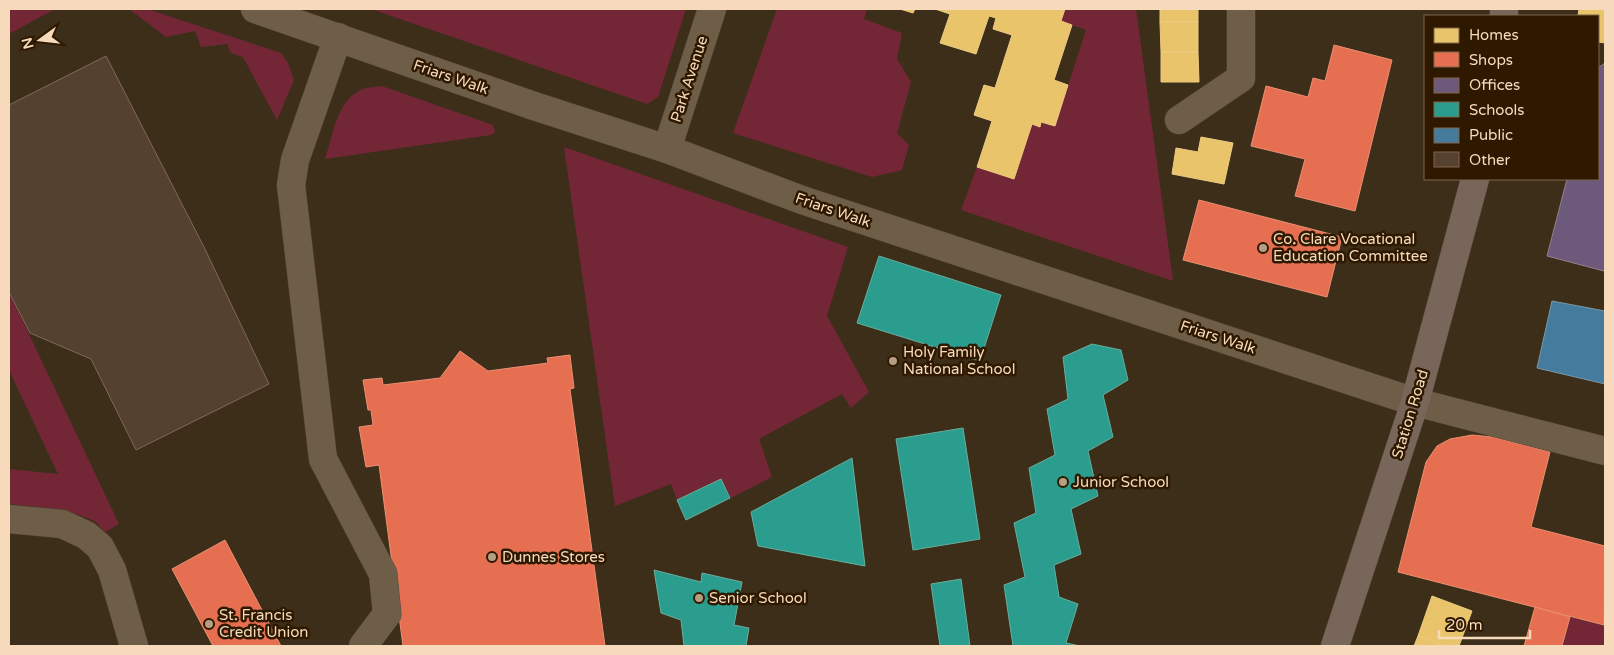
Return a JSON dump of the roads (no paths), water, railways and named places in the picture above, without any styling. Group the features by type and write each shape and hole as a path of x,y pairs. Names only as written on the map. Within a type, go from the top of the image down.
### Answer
{"main road":[{"name":"Station Road","path":"1335,646 1415,402 1475,180"}],"street":[{"name":"Friars Walk","path":"255,9 534,106 667,149 802,200 1415,402 1605,450"},
{"name":"Park Avenue","path":"667,149 712,9"},
{"path":"1179,120 1241,78 1241,9"},
{"path":"338,37 295,160 291,186 323,459 382,574 388,614 363,646"},
{"path":"9,519 62,524 86,535 100,547 112,570 134,646"}],"place":[{"name":"Co. Clare Vocational Education Committee","path":"1263,248"},
{"name":"Holy Family National School","path":"893,361"},
{"name":"Junior School","path":"1063,482"},
{"name":"Dunnes Stores","path":"492,557"},
{"name":"Senior School","path":"699,598"},
{"name":"St. Francis Credit Union","path":"209,624"}]}
